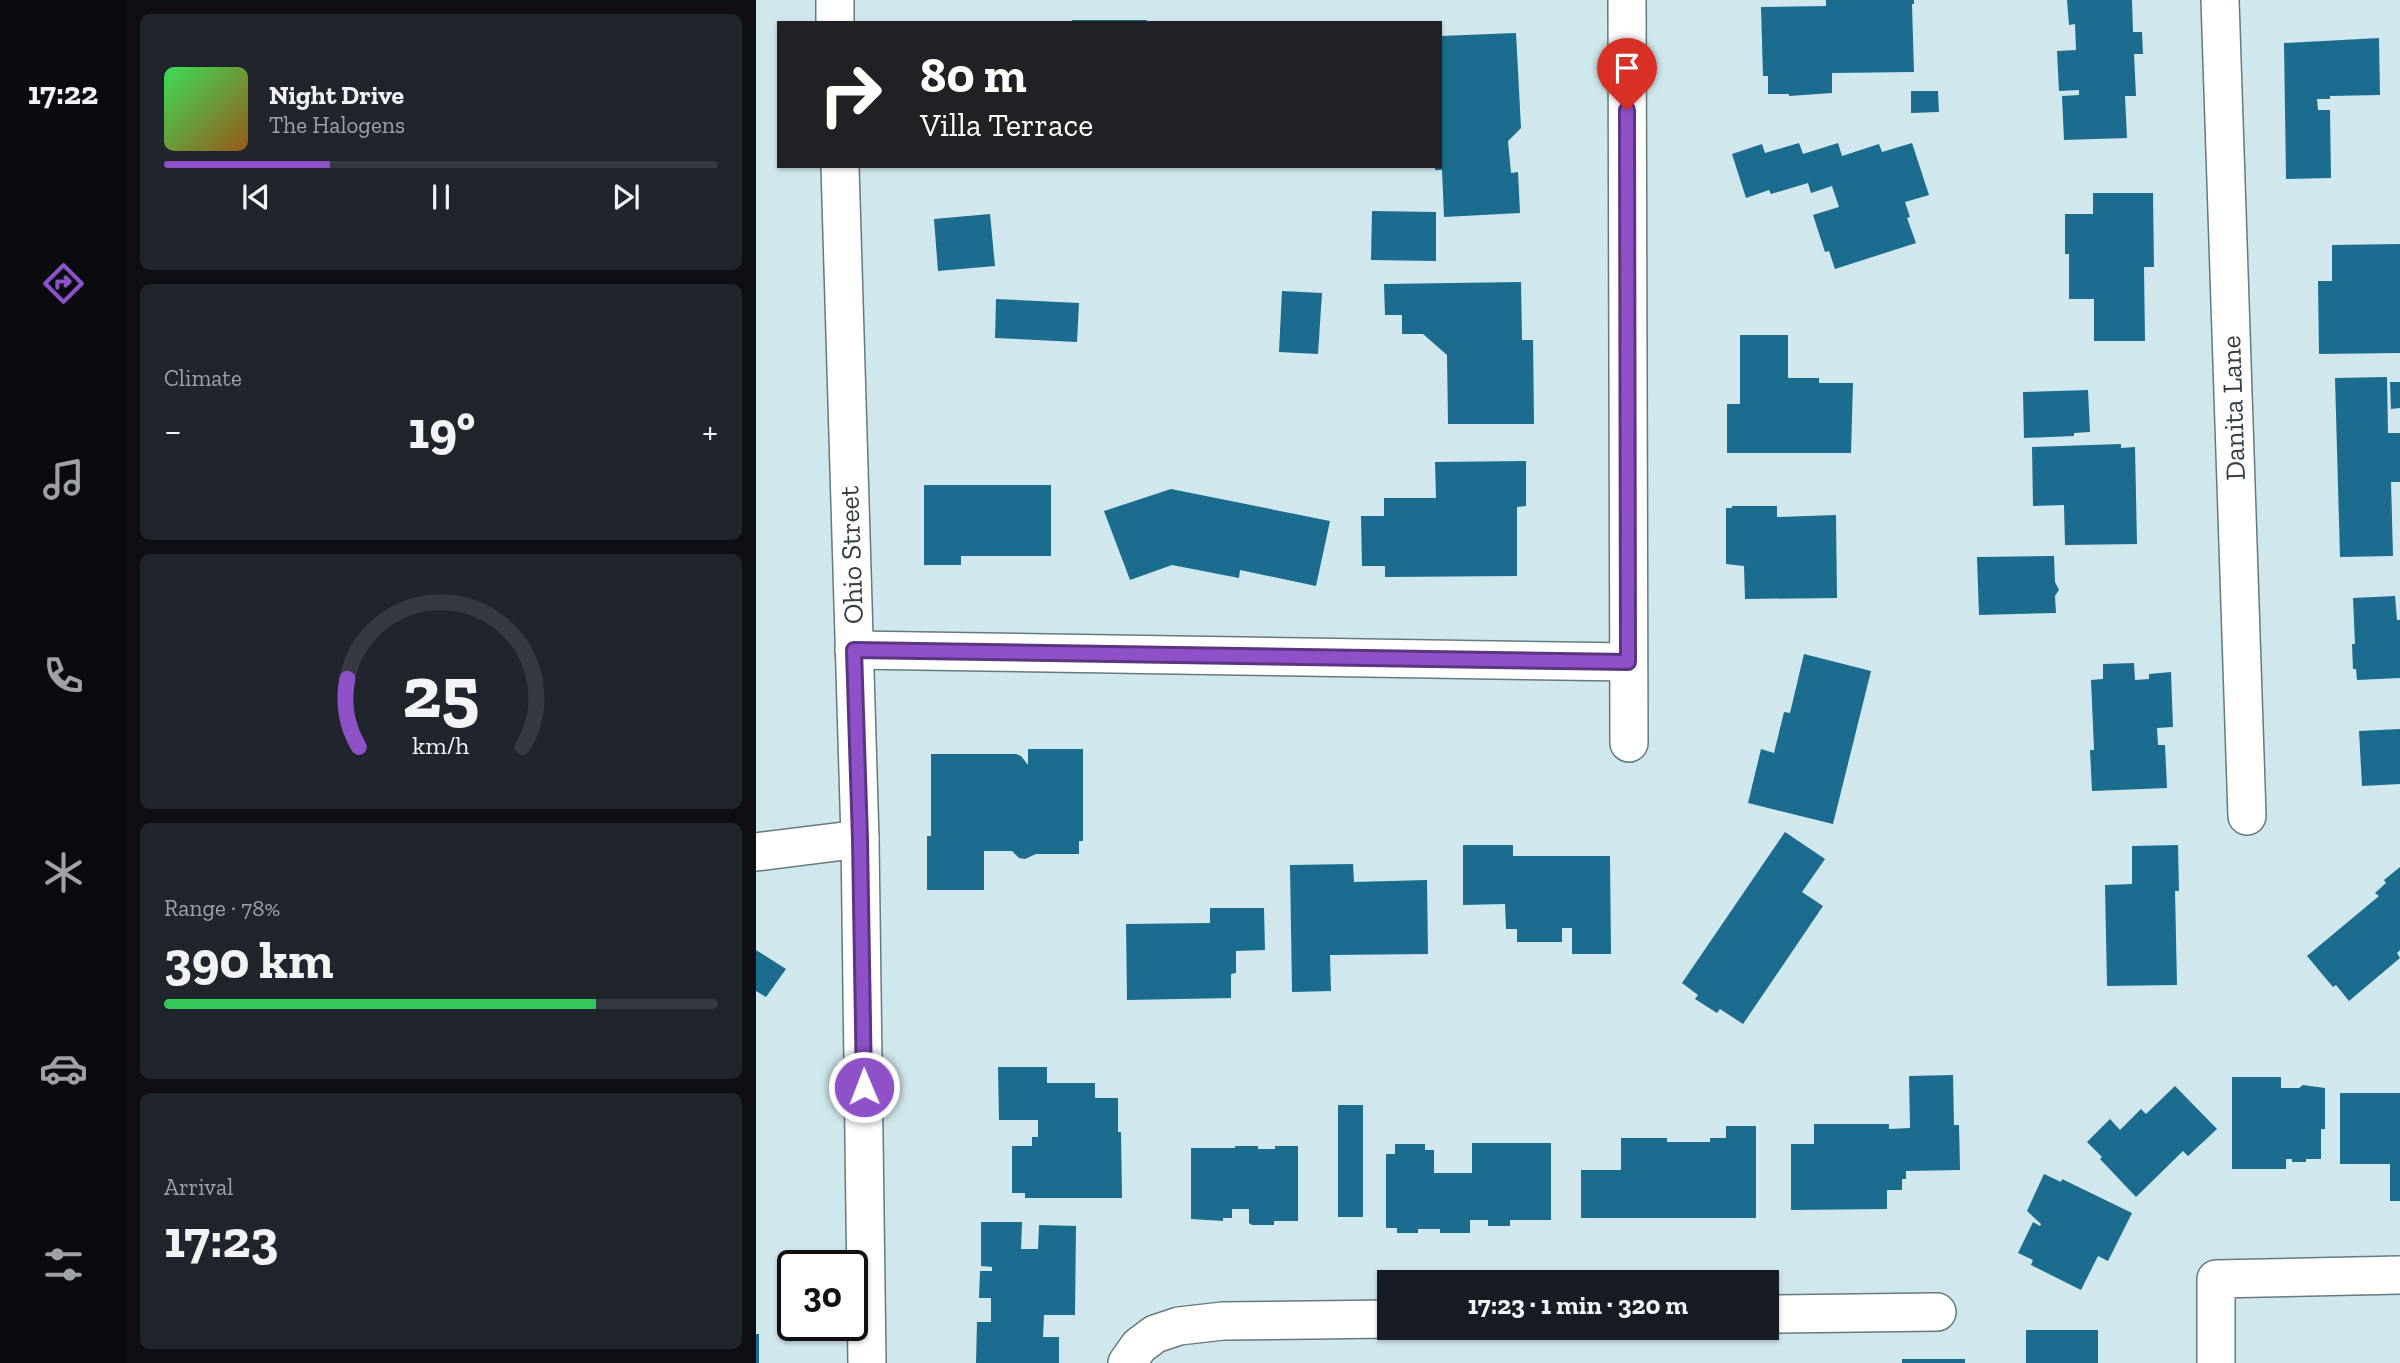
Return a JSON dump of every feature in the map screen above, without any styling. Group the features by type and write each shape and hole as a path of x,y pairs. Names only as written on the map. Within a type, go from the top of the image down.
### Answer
{"street":[{"path":"835,0 835,21"},
{"path":"1627,0 1629,743"},
{"name":"Danita Lane","path":"2220,0 2247,816"},
{"name":"Ohio Street","path":"840,168 860,839 867,1363"},
{"path":"854,650 1628,662"},
{"path":"756,852 860,839"},
{"path":"2216,1363 2216,1279 2400,1275"},
{"path":"1779,1314 1937,1312"},
{"path":"1127,1363 1139,1346 1155,1334 1180,1326 1223,1321 1377,1319"}],"building":[{"path":"1826,0 1914,0 1914,72 1832,73 1832,93 1789,96 1768,94 1768,76 1763,76 1761,7 1826,6"},
{"path":"2067,0 2132,0 2133,32 2142,32 2143,54 2134,54 2136,96 2125,96 2127,138 2064,140 2062,96 2079,95 2079,90 2059,91 2057,51 2076,50 2075,24 2069,25"},
{"path":"1072,20 1147,20 1147,21"},
{"path":"1516,33 1521,128 1508,141 1511,173 1518,172 1520,213 1444,217 1442,170 1435,170 1442,168 1442,36"},
{"path":"2379,38 2380,95 2330,96 2330,99 2317,99 2318,110 2330,110 2331,178 2286,179 2284,43"},
{"path":"1911,91 1938,91 1939,112 1911,113"},
{"path":"1799,143 1803,154 1838,143 1842,156 1879,144 1882,152 1912,143 1929,195 1905,202 1910,217 1907,218 1916,243 1835,269 1829,251 1825,252 1813,215 1839,207 1832,186 1811,193 1808,183 1771,194 1769,190 1746,198 1732,154 1762,144 1765,153"},
{"path":"2093,193 2153,193 2154,267 2144,267 2145,341 2094,341 2094,299 2069,299 2069,254 2065,254 2065,214 2093,214"},
{"path":"1372,211 1436,212 1436,261 1371,260"},
{"path":"990,214 995,266 938,271 934,219"},
{"path":"2400,244 2400,353 2319,354 2318,281 2332,281 2332,245"},
{"path":"1521,282 1522,340 1533,340 1534,424 1448,424 1447,355 1423,334 1402,334 1402,315 1385,315 1384,284"},
{"path":"1282,291 1322,293 1318,354 1279,352"},
{"path":"996,299 1079,303 1077,342 995,338"},
{"path":"1740,335 1788,335 1788,378 1819,378 1819,383 1853,383 1851,453 1727,453 1727,404 1740,404"},
{"path":"2387,377 2388,433 2400,433 2400,482 2391,482 2393,556 2340,557 2335,378"},
{"path":"2390,382 2400,382 2400,408 2391,409"},
{"path":"2088,390 2090,432 2074,433 2074,436 2024,438 2023,392"},
{"path":"2121,444 2121,448 2135,447 2137,544 2065,545 2064,505 2033,506 2032,447"},
{"path":"1526,461 1526,506 1517,507 1517,576 1385,577 1385,566 1362,566 1361,516 1384,516 1384,498 1436,498 1435,462"},
{"path":"924,485 1051,485 1051,556 961,556 961,565 924,565"},
{"path":"1171,489 1330,521 1316,586 1240,570 1239,578 1172,565 1130,580 1104,511"},
{"path":"1777,506 1777,517 1836,515 1837,598 1745,599 1744,566 1726,564 1726,508"},
{"path":"2054,556 2055,582 2059,590 2055,596 2056,613 1979,615 1977,557"},
{"path":"2395,596 2397,620 2400,620 2400,678 2357,680 2356,669 2353,669 2353,598"},
{"path":"1804,654 1871,671 1833,824 1748,803 1761,749 1774,753 1784,712 1790,713"},
{"path":"2134,663 2135,680 2149,679 2149,674 2171,672 2173,727 2157,728 2158,745 2165,745 2167,788 2092,791 2090,750 2094,750 2091,680 2103,679 2103,664"},
{"path":"2400,729 2400,784 2362,786 2359,731"},
{"path":"1028,749 1083,749 1083,841 1079,841 1079,854 1036,854 1025,859 1019,858 1012,851 984,851 984,890 927,890 927,836 931,836 931,754 1016,754 1028,765"},
{"path":"1785,832 1825,859 1802,892 1823,906 1743,1024 1720,1009 1717,1013 1695,999 1698,995 1682,983"},
{"path":"1463,845 1513,845 1513,856 1610,856 1611,954 1572,954 1572,928 1562,928 1562,942 1517,942 1517,929 1506,929 1505,904 1463,905"},
{"path":"2178,845 2179,891 2175,891 2177,985 2107,986 2105,885 2132,884 2132,846"},
{"path":"1353,864 1354,882 1427,880 1428,954 1330,955 1331,991 1292,992 1290,865"},
{"path":"2400,867 2400,950 2397,953 2400,958 2349,1001 2336,985 2333,987 2307,956 2379,896 2375,893 2386,883 2384,880"},
{"path":"1210,908 1264,908 1265,950 1236,951 1236,973 1231,974 1231,998 1127,1000 1126,924 1210,923"},
{"path":"756,950 786,969 766,997 756,991"},
{"path":"998,1067 1047,1067 1047,1083 1095,1083 1095,1098 1118,1098 1122,1198 1025,1198 1025,1193 1012,1193 1012,1146 1032,1146 1032,1137 1038,1137 1038,1120 999,1120"},
{"path":"1953,1075 1954,1125 1959,1125 1960,1170 1906,1171 1906,1179 1902,1179 1902,1190 1887,1190 1887,1209 1791,1210 1791,1144 1814,1144 1814,1124 1889,1124 1889,1129 1910,1128 1909,1076"},
{"path":"2232,1077 2281,1077 2281,1088 2299,1088 2303,1085 2325,1088 2325,1129 2321,1129 2321,1159 2292,1162 2292,1159 2286,1159 2286,1169 2232,1169"},
{"path":"2175,1086 2217,1129 2188,1156 2183,1151 2136,1197 2087,1142 2110,1119 2120,1130 2141,1109 2146,1114"},
{"path":"2340,1093 2400,1093 2400,1201 2390,1201 2390,1164 2340,1164"},
{"path":"1338,1105 1363,1105 1363,1217 1338,1217"},
{"path":"1726,1126 1756,1126 1756,1218 1581,1218 1581,1170 1621,1170 1621,1138 1710,1142 1710,1138 1726,1138"},
{"path":"1472,1143 1551,1143 1551,1220 1510,1220 1510,1226 1488,1226 1488,1220 1470,1220 1470,1233 1440,1233 1440,1229 1418,1229 1418,1233 1397,1233 1397,1228 1386,1228 1386,1154 1395,1154 1395,1144 1425,1144 1425,1150 1434,1150 1434,1173 1472,1173"},
{"path":"1235,1146 1275,1149 1275,1146 1298,1146 1298,1221 1252,1225 1249,1223 1249,1209 1232,1209 1232,1218 1223,1218 1223,1221 1191,1219 1191,1148"},
{"path":"2044,1174 2061,1182 2062,1179 2132,1213 2108,1261 2098,1256 2081,1290 2031,1265 2033,1260 2018,1253 2033,1222 2040,1226 2041,1224 2027,1211"},
{"path":"981,1222 1022,1222 1021,1249 1038,1249 1039,1225 1076,1226 1075,1315 1044,1315 1043,1337 1059,1337 1059,1363 976,1363 977,1322 991,1322 991,1298 979,1298 980,1271 992,1271 992,1267 981,1266"},
{"path":"2026,1330 2098,1330 2098,1363 2026,1363"},
{"path":"756,1334 759,1334 759,1363 756,1363"},
{"path":"1902,1359 1965,1359 1965,1363 1902,1363"}],"route":[{"path":"864,1087 854,650 1628,662 1627,110"}]}
